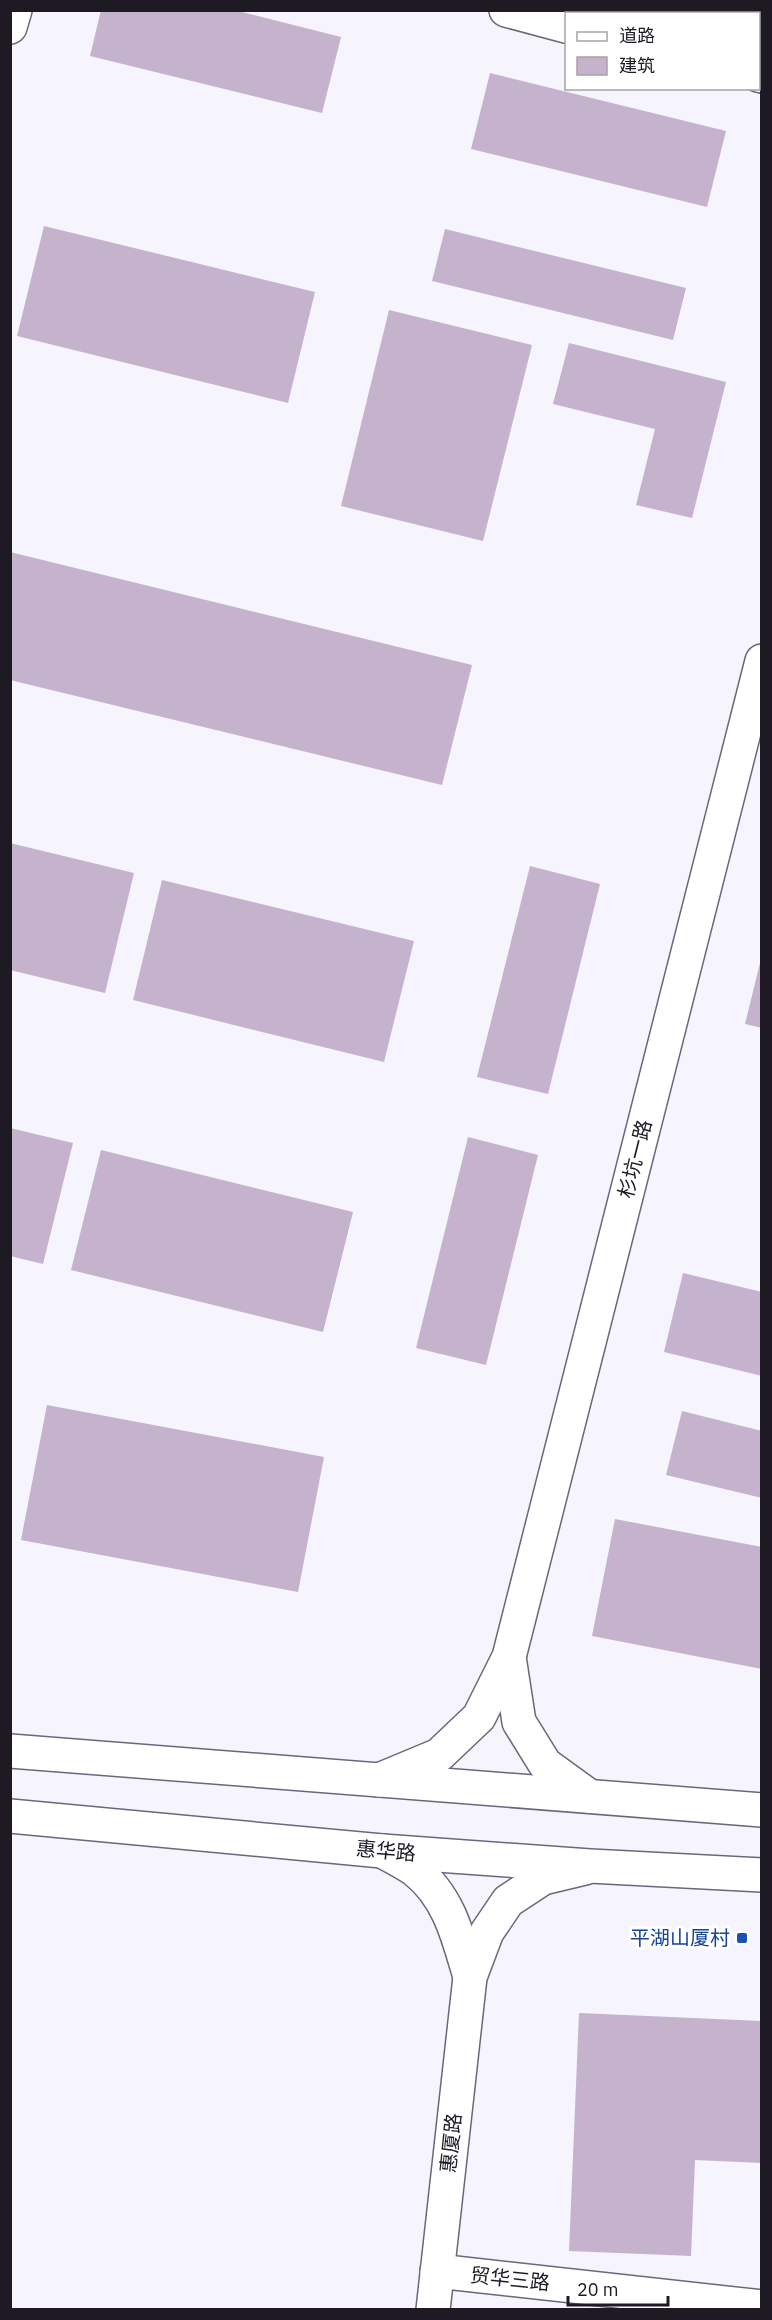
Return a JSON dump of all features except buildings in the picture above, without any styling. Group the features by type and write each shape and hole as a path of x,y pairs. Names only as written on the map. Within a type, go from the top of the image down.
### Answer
{"street":[{"path":"10,27 15,10"},
{"path":"506,10 565,25"},
{"name":"杉坑一路","path":"509,1657 762,661"},
{"path":"379,1780 439,1755 447,1748 479,1717 509,1657"},
{"path":"509,1657 519,1722 545,1764 590,1796"},
{"path":"10,1751 762,1810"},
{"name":"惠华路","path":"10,1816 382,1851 590,1866 762,1875"},
{"path":"382,1851 414,1869 440,1894 456,1928 470,1977"},
{"path":"470,1977 487,1932 508,1901 543,1878 590,1866"},
{"name":"惠厦路","path":"433,2310 470,1977"},
{"name":"贸华三路","path":"437,2271 762,2307"}],"place":[{"name":"平湖山厦村","path":"742,1938"}]}
